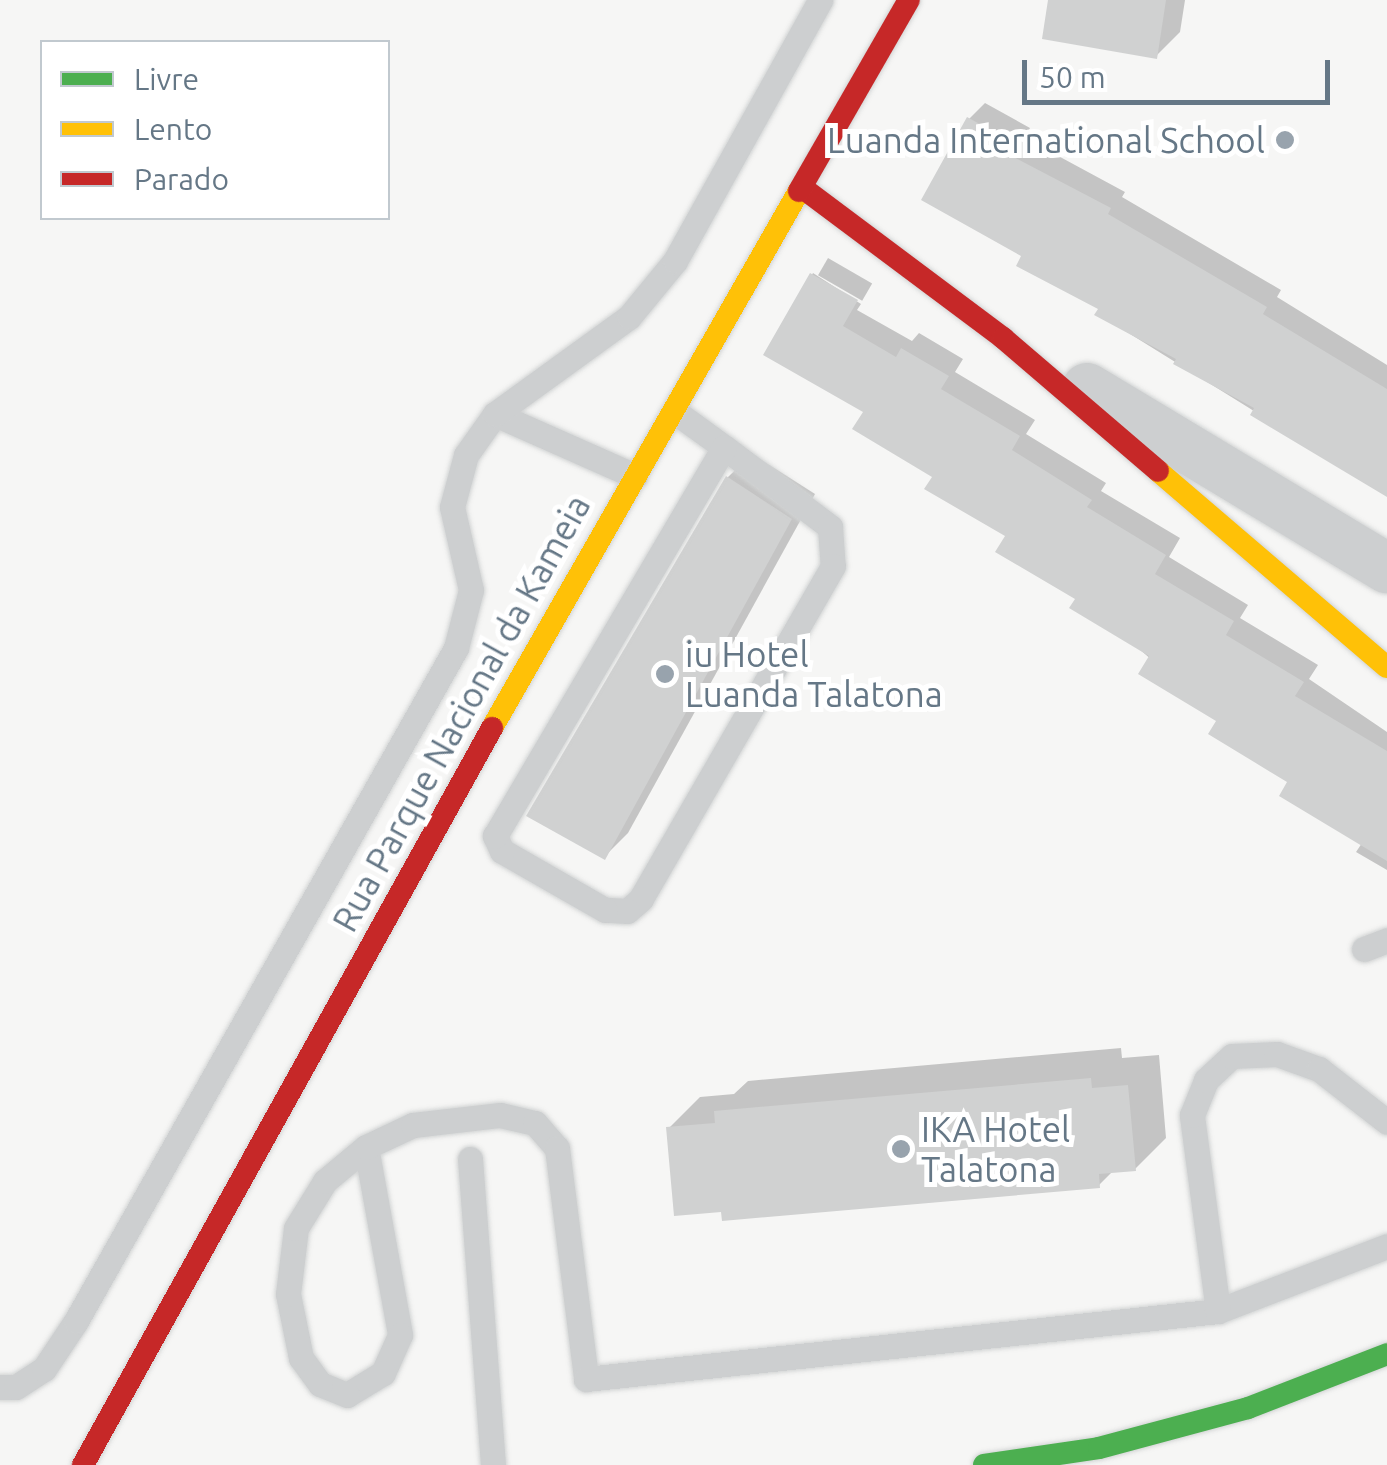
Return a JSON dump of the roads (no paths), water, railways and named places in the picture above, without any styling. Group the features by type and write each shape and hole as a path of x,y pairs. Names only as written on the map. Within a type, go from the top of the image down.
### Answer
{"street":[{"name":"Rua Parque Nacional da Kameia","path":"83,1465 635,476 804,189 909,0"},
{"path":"804,189 1003,338 1387,667"},
{"path":"1003,338 1387,568"},
{"path":"984,1465 1099,1448 1248,1408 1387,1354"}],"lane":[{"path":"0,1387 16,1387 44,1369 76,1321 456,648 471,590 452,507 466,455 495,414 629,317 674,261 820,0"},
{"path":"674,410 724,447 830,527 832,566 641,899 627,911 605,910 502,851 495,836 724,447"},
{"path":"495,414 635,476"},
{"path":"1218,1311 1192,1115 1206,1080 1232,1056 1277,1054 1319,1069 1387,1122"},
{"path":"366,1147 400,1335 383,1373 347,1395 320,1384 301,1358 288,1294 296,1228 325,1181 366,1147 413,1125 500,1115 535,1123 557,1148 586,1380 1218,1311 1387,1246"},
{"path":"470,1159 493,1465"}],"place":[{"name":"Luanda International School","path":"1285,140"},
{"name":"iu Hotel Luanda Talatona","path":"665,674"},
{"name":"IKA Hotel Talatona","path":"901,1149"}]}
